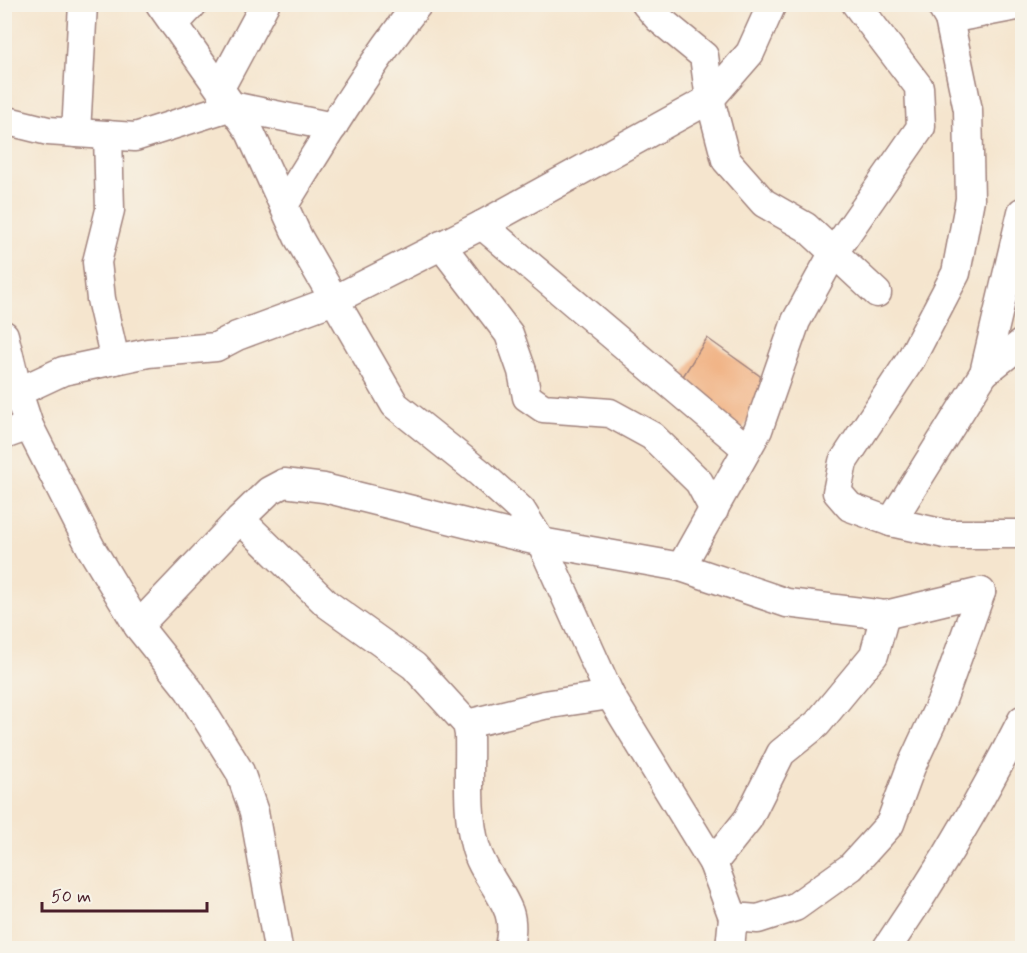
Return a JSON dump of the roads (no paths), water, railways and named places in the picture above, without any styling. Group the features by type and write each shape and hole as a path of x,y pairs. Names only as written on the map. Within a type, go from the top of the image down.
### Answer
{"street":[{"path":"76,133 83,4"},
{"path":"226,97 266,4"},
{"path":"284,205 333,127 418,4"},
{"path":"646,4 659,19 704,56 710,99 726,160 764,203 806,227 877,293"},
{"path":"18,392 63,371 148,353 216,347 237,336 334,300 482,225 710,99 750,53 772,4"},
{"path":"681,567 758,430 796,321 834,252 921,127 919,87 856,4"},
{"path":"1023,5 944,12 968,110 970,199 956,273 911,359 843,462 837,492 850,507 891,522 945,534 1023,534"},
{"path":"175,11 226,97 250,132 298,237 395,405 480,473 521,510 541,542 610,696 713,863 734,917 730,948"},
{"path":"4,120 48,131 135,137 226,97 333,127"},
{"path":"108,135 110,210 97,261 100,298 115,360"},
{"path":"891,522 984,373 1023,212"},
{"path":"482,225 747,449"},
{"path":"441,245 508,334 522,371 526,397 543,408 610,413 652,436 699,482 714,510"},
{"path":"4,335 18,392 17,430 138,626 189,690 240,772 254,812 278,948"},
{"path":"984,373 1023,343"},
{"path":"138,626 240,519 269,491 284,483 324,488 541,542 681,567 787,603 885,615 981,592 942,700 911,767 890,824 851,867 795,907 758,919 734,917"},
{"path":"240,519 327,604 414,666 467,724 471,825 483,868 509,912 512,930 509,948"},
{"path":"713,863 748,819 781,753 817,724 874,655 885,615"},
{"path":"467,724 544,705 610,696"},
{"path":"887,948 931,884 1023,720"}]}
